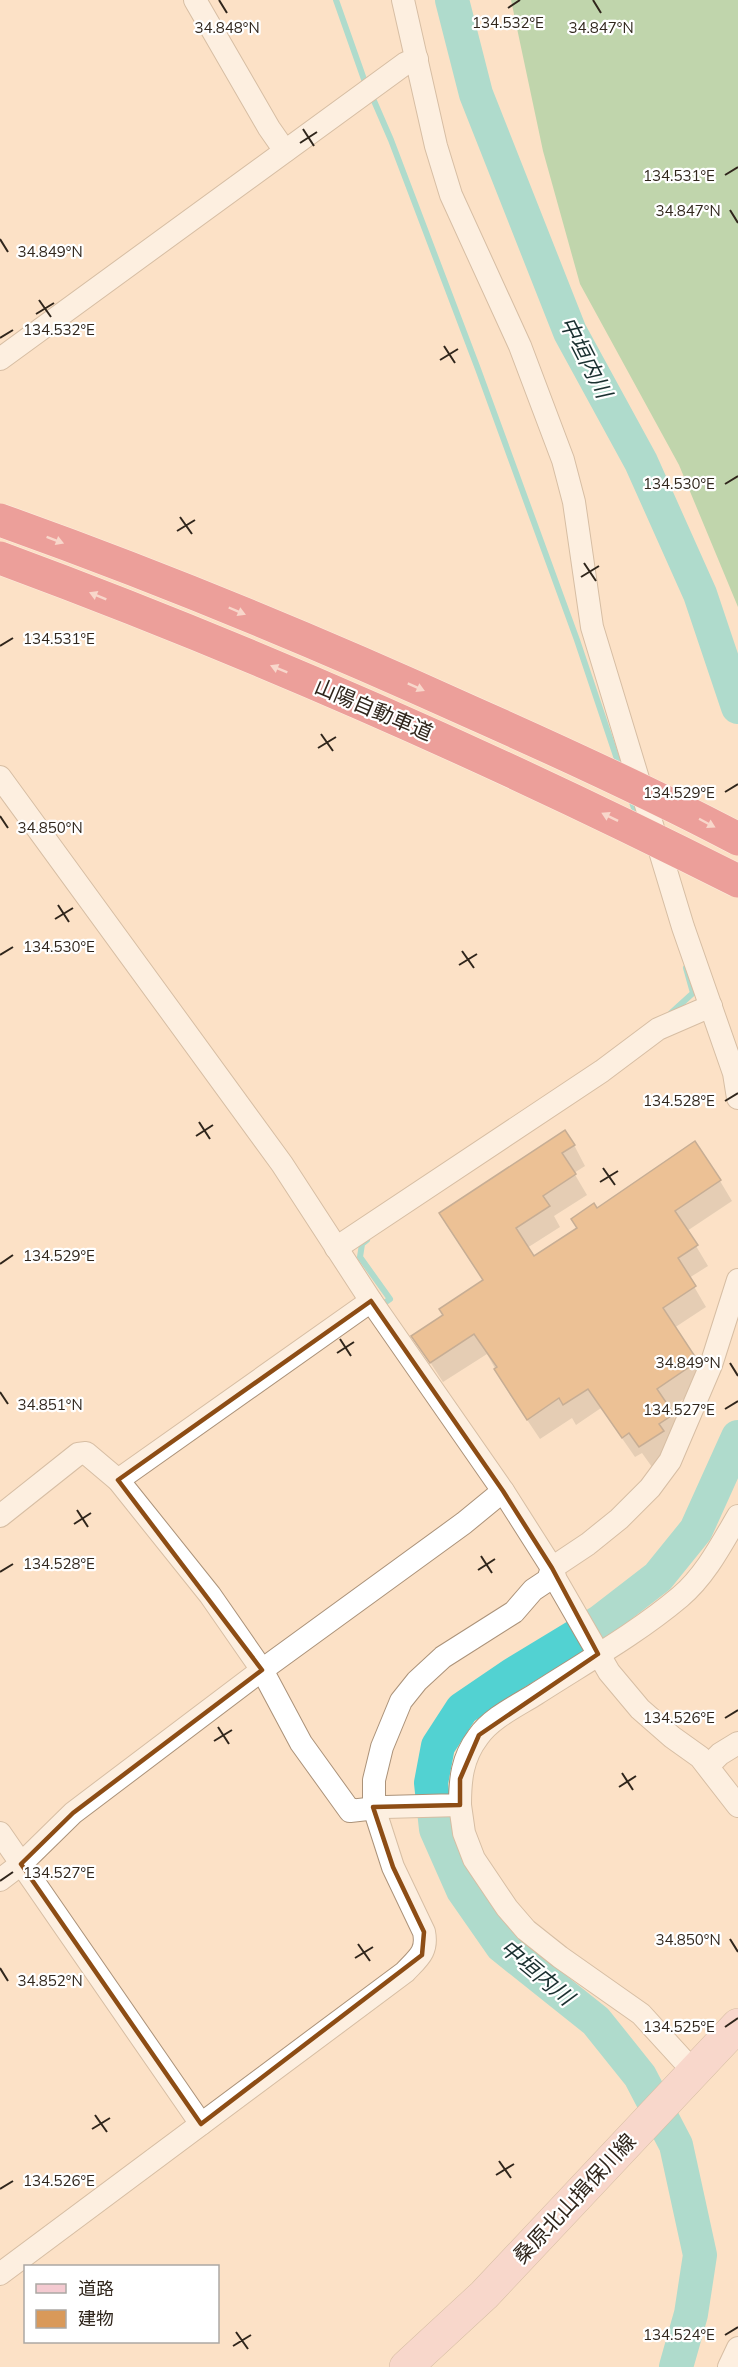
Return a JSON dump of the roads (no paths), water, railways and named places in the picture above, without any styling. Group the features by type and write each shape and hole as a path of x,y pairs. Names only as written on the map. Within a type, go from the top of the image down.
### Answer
{"highway":[{"name":"山陽自動車道","path":"0,520 183,588 374,668 655,796 738,839"},
{"name":"山陽自動車道","path":"0,558 362,702 522,774 738,881"}],"main road":[{"name":"桑原北山揖保川線","path":"406,2367 484,2295 689,2076 735,2033"}],"street":[{"path":"195,0 269,128 285,151"},
{"path":"403,0 436,146 451,195 520,346 563,460 574,501 592,627 683,927 734,1073 738,1098"},
{"path":"0,359 406,63 417,59"},
{"path":"0,777 282,1164 371,1301 503,1491 554,1574 609,1672 640,1709 708,1766 738,1806"},
{"path":"336,1248 602,1071 658,1029 711,1006"},
{"path":"0,2274 405,1972 422,1955 426,1943 424,1932 393,1868 374,1780 382,1747 401,1701 417,1680 443,1657 514,1612 533,1590 620,1519 650,1488 669,1461 711,1365 738,1280"},
{"path":"118,1480 371,1301"},
{"path":"0,1516 78,1454 86,1454 118,1480 210,1595 262,1670 301,1743 350,1811 457,1806"},
{"path":"0,1880 21,1864 73,1813 262,1670 464,1523 503,1491"},
{"path":"689,2076 641,2014 560,1958 526,1930 507,1908 474,1859 457,1806 460,1779 467,1755 479,1735 503,1715 596,1652 657,1616 690,1588 703,1573 738,1516"},
{"path":"708,1766 720,1754 738,1743"},
{"path":"0,1833 201,2124"},
{"path":"729,2367 738,2348"}],"waterway":[{"path":"336,0 366,85"},
{"name":"中垣内川","path":"452,0 476,94 570,332 641,462 700,594 738,707"},
{"path":"371,94 391,140 478,369 577,640 620,768"},
{"path":"630,797 638,819"},
{"path":"671,1013 693,993 686,968"},
{"path":"367,1240 362,1244 360,1257 390,1299 380,1306"},
{"name":"中垣内川","path":"676,2367 691,2314 700,2255 676,2145 640,2076 596,2021 502,1946 463,1890 436,1829 431,1783 438,1746 462,1709 512,1675 601,1621 658,1577 696,1530 738,1437"}]}
